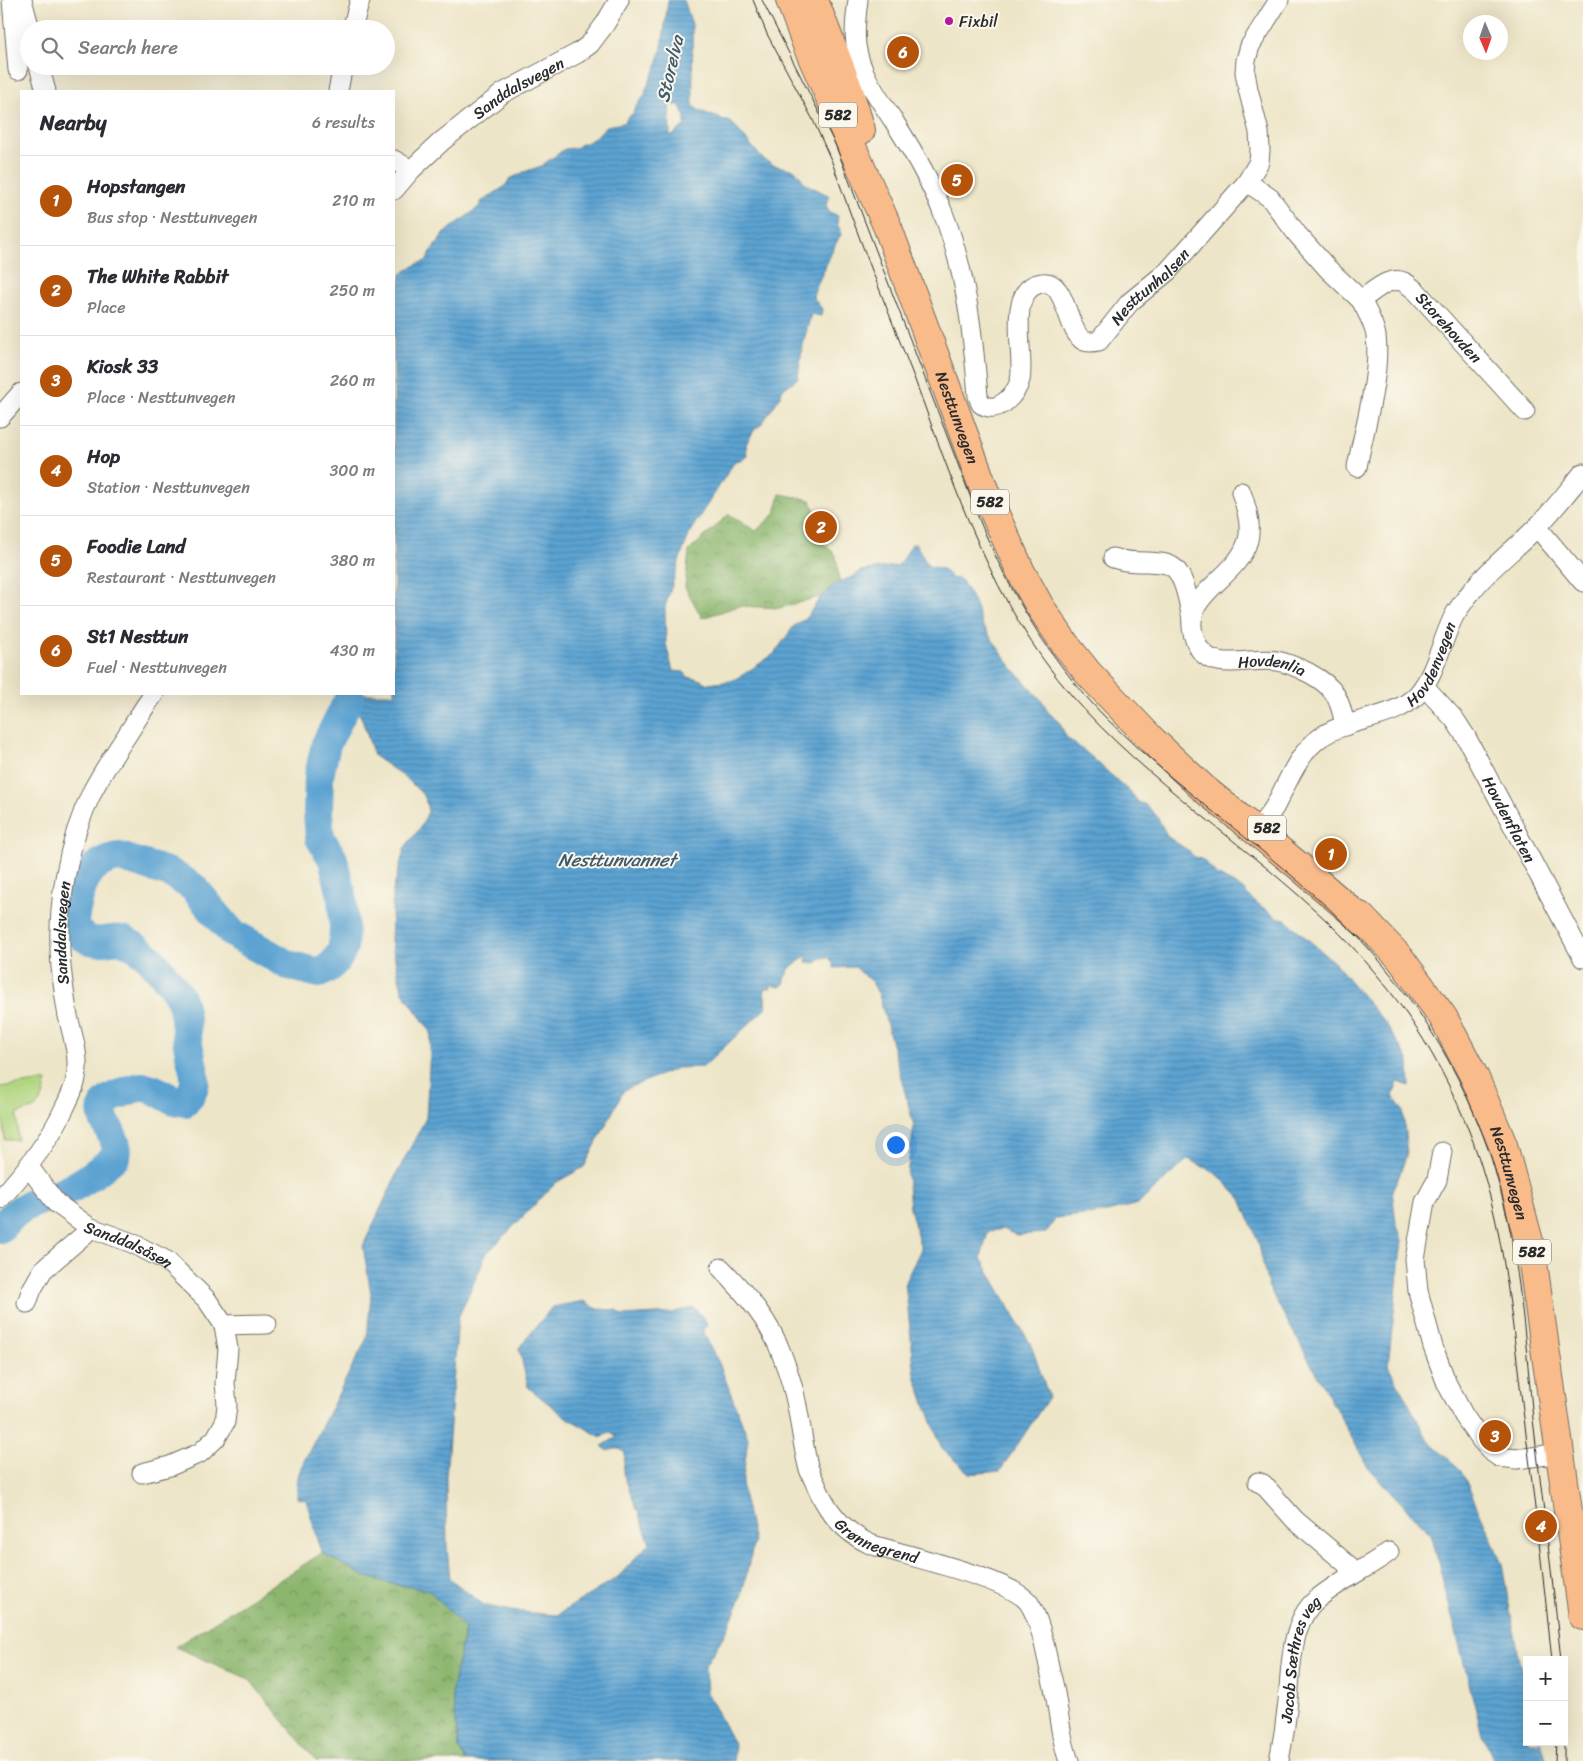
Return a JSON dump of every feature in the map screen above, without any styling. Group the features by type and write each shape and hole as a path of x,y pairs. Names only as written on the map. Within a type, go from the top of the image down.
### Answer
{"main road":[{"name":"Nesttunvegen","path":"790,0 808,48 888,228 985,492 1021,572 1039,605 1065,644 1094,680 1153,741 1204,789 1371,928"},
{"name":"Nesttunvegen","path":"814,0 849,91 878,186 888,228"},
{"name":"Nesttunvegen","path":"1153,741 1210,782 1311,865 1400,958 1443,1017 1475,1078 1503,1145 1531,1249 1583,1616"}],"street":[{"path":"12,0 18,70"},
{"path":"22,0 28,20"},
{"path":"354,20 360,0"},
{"name":"Sanddalsvegen","path":"395,189 411,170 442,141 503,93 578,53 590,44 605,24 619,0"},
{"name":"Nesttunhalsen","path":"858,0 854,24 859,58 864,73 931,186 943,214 954,247 970,315 978,396 981,404 989,408 997,408 1017,388 1020,378 1019,312 1027,291 1042,282 1055,286 1061,295 1078,336 1086,342 1099,341 1130,302 1168,271 1247,182 1258,162 1260,150 1259,132 1246,80 1246,60 1250,46 1278,0"},
{"path":"42,75 46,90"},
{"path":"338,90 341,75"},
{"path":"395,161 411,170"},
{"path":"1247,182 1270,198 1309,248 1361,300 1370,317 1376,334 1376,370 1357,467"},
{"name":"Storehovden","path":"1361,300 1384,284 1396,280 1404,282 1417,292 1525,411"},
{"path":"0,417 20,394"},
{"name":"Hovdenvegen","path":"1262,824 1275,807 1285,784 1310,746 1322,736 1392,710 1417,696 1424,686 1454,616 1468,596 1480,581 1537,527 1583,473"},
{"path":"1193,620 1194,610 1201,596 1233,568 1243,553 1249,538 1246,508 1241,492"},
{"path":"1537,527 1583,582"},
{"name":"Hovdenlia","path":"1113,558 1124,562 1160,563 1172,566 1179,574 1185,587 1195,636 1206,656 1216,662 1278,661 1324,681 1338,698 1345,726"},
{"name":"Hovdenflaten","path":"1424,686 1455,720 1466,737 1506,816 1583,958"},
{"name":"Sanddalsvegen","path":"0,1199 29,1167 53,1132 73,1091 78,1069 76,1045 68,1015 61,965 62,905 72,845 93,791 153,695"},
{"path":"1442,1152 1437,1180 1425,1202 1415,1259 1418,1291 1433,1347 1447,1384 1464,1416 1481,1440 1499,1457 1517,1458 1561,1453"},
{"name":"Sanddalsåsen","path":"29,1167 52,1196 89,1227 132,1243 167,1261 207,1300 224,1325 228,1350 225,1383 227,1406 225,1422 216,1438 200,1453 170,1466 142,1473"},
{"path":"27,1302 43,1270 85,1234 89,1227"},
{"name":"Grønnegrend","path":"720,1268 739,1288 774,1337 782,1354 797,1405 808,1467 831,1514 843,1528 858,1539 870,1544 998,1584 1019,1594 1028,1601 1036,1615 1069,1761"},
{"path":"224,1325 267,1324"},
{"path":"1258,1482 1263,1484 1295,1520 1348,1565 1350,1577"},
{"name":"Jacob Sæthres veg","path":"1279,1761 1286,1725 1289,1682 1298,1628 1307,1610 1315,1600 1389,1552"}],"green space":[{"path":"780,494 811,500 817,518 813,534 836,555 839,580 822,596 780,608 739,606 702,618 685,587 689,551 729,514 756,531 775,514"},
{"path":"47,1081 43,1097 35,1108 17,1114 18,1140 5,1140 4,1124 0,1112 0,1087"},
{"path":"322,1553 364,1576 392,1584 429,1590 465,1628 452,1690 459,1749 466,1761 316,1761 249,1679 175,1647"}],"water":[{"name":"Nesttunvannet","path":"668,0 684,0 692,24 693,106 700,111 732,123 762,158 773,165 795,170 806,184 830,196 826,204 828,211 838,216 837,224 842,233 814,293 813,297 822,309 821,316 811,314 802,348 798,378 782,390 780,397 746,444 747,456 735,461 691,530 665,607 666,644 673,671 684,672 688,677 708,684 731,681 741,676 774,654 794,626 806,618 820,598 838,582 853,577 860,571 897,566 912,544 916,544 928,566 943,569 953,579 958,578 962,581 974,602 983,626 1010,665 1043,702 1048,712 1059,722 1067,738 1087,753 1132,794 1138,802 1146,805 1156,815 1168,837 1189,851 1193,856 1203,860 1219,876 1243,889 1250,898 1276,917 1285,919 1335,963 1386,1024 1409,1061 1410,1086 1398,1082 1393,1096 1403,1111 1407,1154 1392,1190 1396,1222 1402,1240 1388,1365 1428,1440 1461,1470 1502,1563 1518,1657 1523,1675 1523,1746 1542,1746 1547,1761 1494,1761 1482,1734 1431,1534 1369,1469 1268,1286 1258,1241 1241,1199 1217,1174 1188,1159 1138,1204 1103,1213 1056,1218 1046,1233 1016,1235 1002,1229 988,1232 981,1258 1031,1345 1049,1397 1000,1471 970,1474 942,1449 915,1376 905,1282 921,1249 910,1208 907,1174 914,1126 879,995 872,982 855,967 834,968 833,963 828,957 821,958 816,963 806,962 807,955 792,966 784,984 780,987 771,985 771,988 764,988 766,1008 703,1067 677,1068 624,1090 584,1167 557,1182 487,1253 458,1318 446,1478 447,1547 450,1579 484,1605 510,1611 557,1615 618,1577 650,1543 623,1473 625,1453 619,1448 607,1451 602,1446 617,1437 609,1432 601,1437 564,1416 528,1387 519,1348 552,1307 584,1301 597,1309 617,1310 623,1316 672,1313 694,1307 707,1323 703,1332 719,1363 748,1438 742,1487 754,1542 741,1598 726,1632 705,1665 707,1692 735,1746 733,1761 466,1761 459,1749 452,1690 465,1628 429,1590 392,1584 364,1576 322,1553 306,1500 297,1498 297,1479 303,1463 367,1338 371,1294 363,1246 398,1171 426,1118 431,1032 402,991 391,941 393,890 405,847 420,828 428,812 425,797 406,778 374,756 362,719 350,697 351,695 395,695 395,286 400,282 401,274 426,261 442,235 479,207 481,202 504,187 510,179 541,166 565,149 576,148 580,144 586,143 597,136 606,126 624,123 633,114 634,109 645,95 662,48","holes":["671,95 674,95 675,106 679,104 685,117 685,125 672,136 667,135 670,134 669,109"]}],"waterway":[{"path":"0,1228 20,1210 74,1187 96,1173 116,1156 114,1139 103,1115 103,1107 108,1100 131,1089 142,1087 153,1089 173,1100 185,1102 195,1082 183,1006 171,983 146,955 127,942 122,940 93,941 87,939 75,929 74,918 80,893 86,879 94,868 107,860 120,857 170,873 193,887 232,933 288,965 319,973 330,967 338,958 343,948 342,895 333,859 320,838 318,814 319,776 326,744 350,697"}],"tram line":[{"path":"753,0 767,34 812,118 832,162 962,505 998,585 1020,624 1044,661 1072,696 1102,728 1165,786 1299,896 1331,925 1365,961 1411,1020 1448,1084 1466,1123 1480,1162 1500,1240 1512,1319 1552,1656"},
{"path":"762,0 835,144 979,519 1004,574 1034,627 1069,676 1109,721 1170,777 1298,881 1358,937 1408,996 1429,1028 1467,1096 1495,1169 1511,1232 1522,1312 1561,1656"},
{"path":"1555,1761 1556,1746"},
{"path":"1564,1746 1564,1761"}],"place":[{"name":"Fixbil","path":"949,21"},
{"name":"St1 Nesttun","path":"903,52"},
{"name":"Foodie Land","path":"957,180"},
{"name":"The White Rabbit","path":"821,527"},
{"name":"Hopstangen","path":"1331,854"},
{"name":"Kiosk 33","path":"1495,1436"},
{"name":"Hop","path":"1541,1526"}],"water label":[{"name":"Storelva","path":"670,69"}]}
